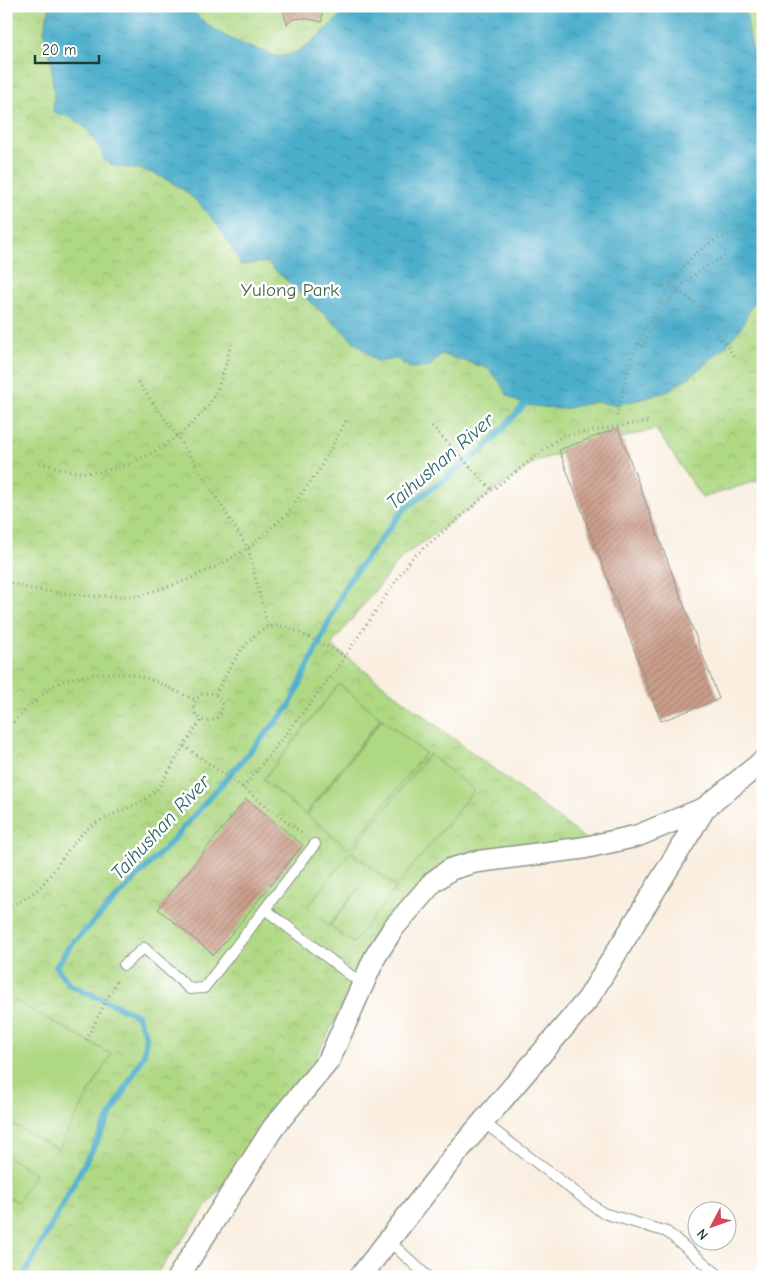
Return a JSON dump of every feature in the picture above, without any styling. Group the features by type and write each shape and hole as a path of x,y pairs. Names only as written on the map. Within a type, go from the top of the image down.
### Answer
{"street":[{"path":"178,1277 273,1128 329,1060 375,958 394,927 434,882 451,869 475,862 583,848 637,836 705,808 763,762"},
{"path":"360,1277 459,1150 588,999 705,808"}],"lane":[{"path":"124,965 144,948 190,989 204,988 315,844"},
{"path":"266,910 363,985"},
{"path":"483,1122 603,1213 667,1232 721,1277"},
{"path":"389,1240 428,1277"}],"path":[{"path":"6,22 16,6"},
{"path":"618,416 630,361 670,283 685,264 706,246 730,234 753,229"},
{"path":"638,344 642,347 668,301 678,289 707,264 725,256"},
{"path":"670,283 696,304 734,356"},
{"path":"40,463 78,472 112,469 147,455 178,436 205,410 222,378 231,344"},
{"path":"138,382 178,436 248,548 268,627"},
{"path":"6,582 36,590 88,596 138,596 182,582 218,566 248,548 286,515 320,470 347,419"},
{"path":"243,788 330,678 411,559 492,490 562,436 649,421"},
{"path":"432,426 492,490"},
{"path":"214,694 246,643 268,627 288,628 345,656"},
{"path":"6,729 56,684 78,676 108,674 138,676 196,700"},
{"path":"204,693 214,694 222,704 219,716 214,720 202,719 195,711 196,700 204,693"},
{"path":"6,906 19,904 42,886 73,843 97,821 134,805 155,790 202,719"},
{"path":"184,746 243,788 315,844"},
{"path":"86,1040 124,965"}],"green space":[{"name":"Yulong Park","path":"6,6 763,6 763,479 702,498 656,429 538,460 402,557 331,645 588,841 472,856 382,929 311,1067 154,1277 6,1277"},
{"path":"339,684 381,718 305,814 263,780"},
{"path":"382,719 425,753 349,849 307,815"},
{"path":"429,754 474,790 397,886 352,851"},
{"path":"350,852 396,888 353,943 330,926 360,887 329,925 307,908"},
{"path":"14,1000 111,1054 58,1149 6,1121 6,1013"},
{"path":"6,1156 35,1173 18,1202 6,1195"}],"water":[{"path":"50,6 188,6 196,15 224,35 245,45 280,56 291,54 309,44 327,29 349,6 745,6 763,121 763,281 741,328 725,347 692,375 666,392 615,405 595,402 563,409 524,405 508,396 499,381 487,368 441,354 429,367 410,368 397,359 377,362 266,262 241,265 214,221 191,196 178,186 146,171 110,164 104,159 95,140 86,128 69,117 53,112 51,60 44,31"}],"building":[{"path":"6,6 13,6 6,16"},
{"path":"282,6 322,6 322,22 304,18 293,19 287,24"},
{"path":"618,428 719,699 661,721 559,450"},
{"path":"246,799 303,845 214,955 158,909"}],"waterway":[{"name":"Taihushan River","path":"23,1277 144,1054 146,1036 137,1015 70,985 56,967 69,947 171,842 289,707 347,583 404,509 484,449 524,405"}]}
